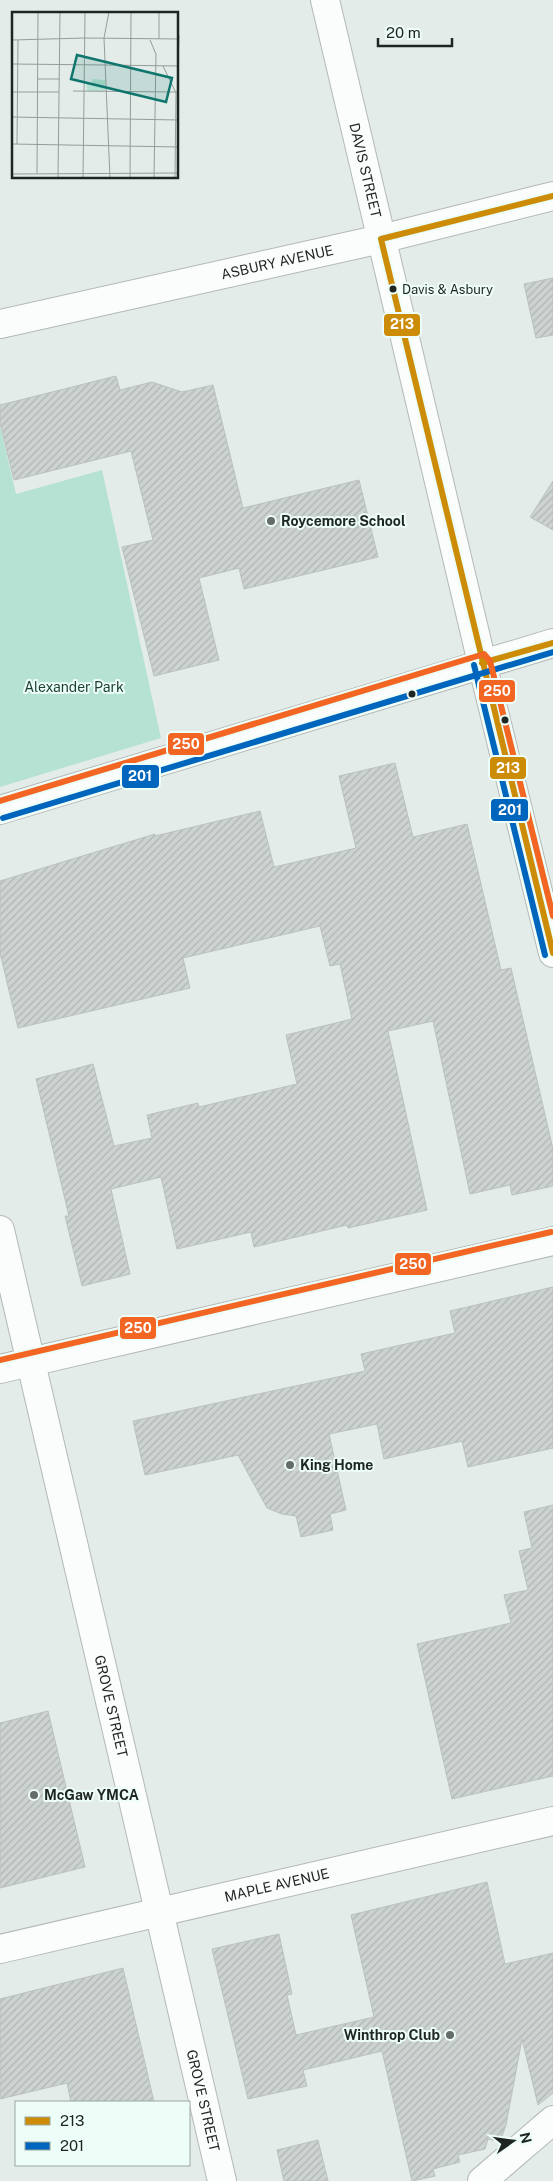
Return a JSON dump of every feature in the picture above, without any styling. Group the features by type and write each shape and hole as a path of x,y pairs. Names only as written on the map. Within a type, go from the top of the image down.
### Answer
{"street":[{"name":"DAVIS STREET","path":"326,0 381,239 553,953"},
{"name":"ASBURY AVENUE","path":"0,324 381,239 553,196"},
{"path":"0,810 553,643"},
{"name":"GROVE STREET","path":"0,1230 222,2181"},
{"path":"0,1369 553,1242"},
{"name":"MAPLE AVENUE","path":"0,1949 553,1820"},
{"path":"482,2181 553,2120"}],"green space":[{"name":"Alexander Park","path":"0,426 16,494 102,470 161,738 0,787"}],"building":[{"path":"553,278 553,335 536,338 524,284"},
{"name":"Roycemore School","path":"116,376 120,390 152,382 182,392 213,385 243,508 359,480 378,557 244,589 239,568 199,578 219,660 154,676 122,547 153,540 131,451 14,480 0,423 0,405"},
{"path":"553,481 553,530 530,517"},
{"path":"395,763 413,837 467,824 501,970 511,968 553,1149 553,1186 512,1195 510,1185 470,1194 433,1021 388,1031 427,1210 348,1228 347,1225 254,1247 251,1232 177,1249 161,1177 111,1189 130,1274 82,1286 65,1216 69,1216 36,1079 93,1064 114,1146 152,1138 147,1115 198,1103 199,1107 297,1084 286,1035 352,1019 340,964 330,966 320,926 183,958 190,988 18,1028 0,953 0,881 155,834 155,836 260,811 274,867 356,848 339,776"},
{"path":"553,1287 553,1448 468,1467 462,1441 384,1459 377,1424 329,1434 346,1510 330,1514 333,1530 301,1537 296,1516 282,1514 267,1508 238,1455 145,1475 133,1421 365,1371 361,1354 455,1333 450,1311"},
{"path":"553,1505 553,1776 452,1799 417,1644 511,1623 504,1595 528,1590 519,1551 532,1548 524,1512"},
{"name":"McGaw YMCA","path":"48,1711 85,1867 0,1888 0,1723"},
{"name":"Winthrop Club","path":"487,1882 505,1964 553,1953 553,2093 538,2105 522,2039 506,2125 500,2142 488,2139 485,2149 458,2155 460,2162 433,2169 435,2176 412,2181 382,2051 303,2070 307,2086 248,2099 212,1949 279,1934 292,1994 287,1995 296,2035 374,2017 351,1915"},
{"path":"123,1968 154,2101 71,2101 67,2083 0,2099 0,1999"},
{"path":"318,2140 328,2181 284,2181 277,2150"}],"transit line":[{"name":"213","path":"553,196 381,239 553,953"},
{"name":"213","path":"482,663 553,643"},
{"name":"201","path":"3,818 553,652"},
{"name":"250","path":"0,801 484,654 490,661 553,916"},
{"name":"201","path":"474,665 545,955"},
{"name":"250","path":"0,1360 551,1232"}],"place":[{"name":"Davis & Asbury","path":"393,289"},
{"name":"Roycemore School","path":"271,521"},
{"name":"King Home","path":"290,1465"},
{"name":"McGaw YMCA","path":"34,1795"},
{"name":"Winthrop Club","path":"450,2035"}]}
